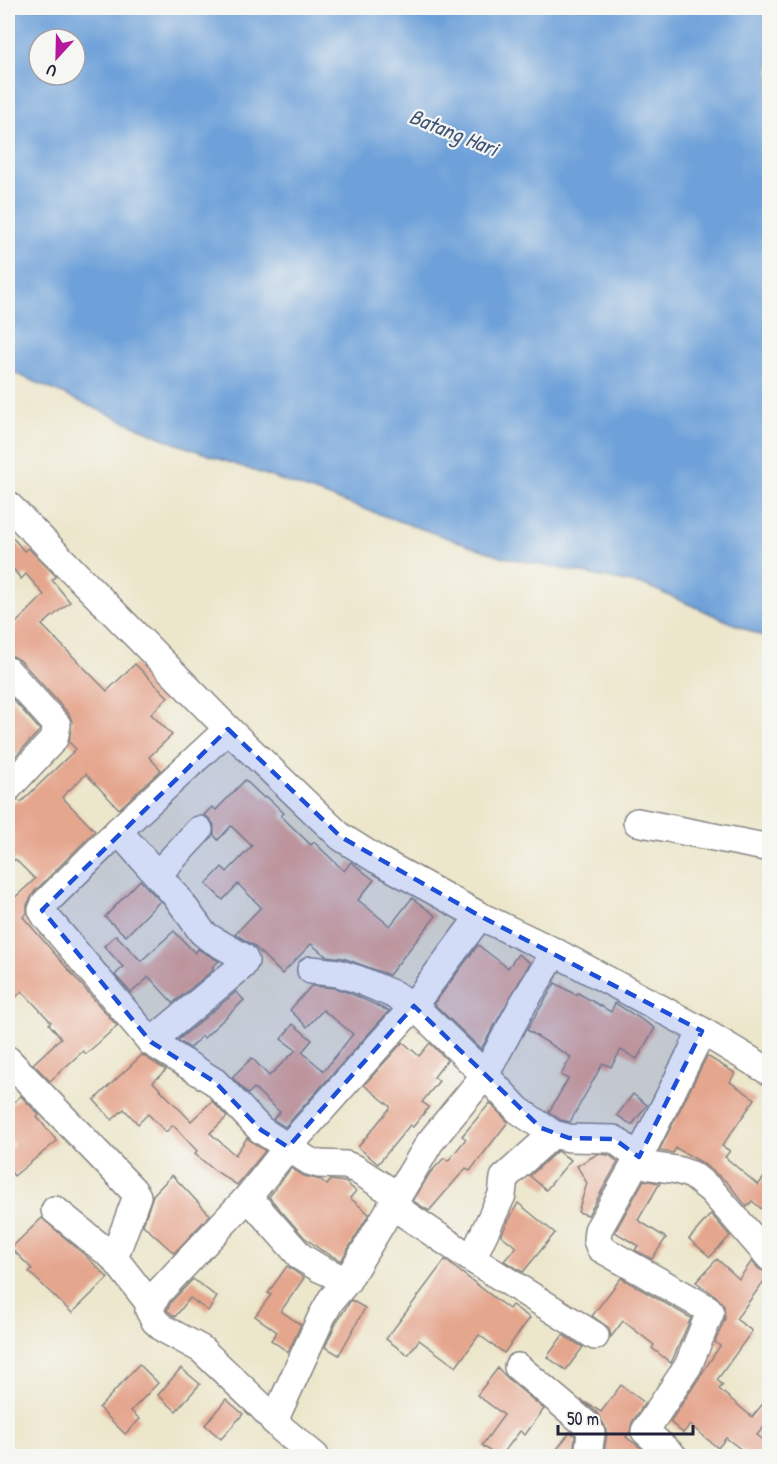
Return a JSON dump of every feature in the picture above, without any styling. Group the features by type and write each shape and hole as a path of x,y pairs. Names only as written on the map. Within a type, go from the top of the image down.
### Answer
{"street":[{"path":"8,505 228,729 341,837 376,859 480,916 555,952 702,1031 770,1072"},
{"path":"8,671 57,725 54,739 8,788"},
{"path":"228,729 118,831 45,903 42,910 46,917 151,1042 215,1082 261,1130 309,1161 356,1168 472,1260 595,1336"},
{"path":"636,822 770,848"},
{"path":"158,874 199,830"},
{"path":"118,831 158,874 202,932 243,957 245,961 242,966 151,1042"},
{"path":"315,1456 282,1429 201,1349 164,1329 155,1322 148,1310 158,1293 248,1197 288,1147 413,1005 480,916"},
{"path":"274,1421 331,1300 347,1281 430,1142 485,1075 523,1004 555,952"},
{"path":"311,970 338,973 357,979 413,1005 518,1110 553,1134 569,1138 614,1139 650,1166 692,1175 711,1190 770,1258"},
{"path":"673,1456 645,1431 688,1366 710,1313 708,1309 600,1248 597,1240 598,1230 639,1156 702,1031"},
{"path":"8,1060 137,1196 114,1258"},
{"path":"472,1260 502,1195 504,1178 553,1134"},
{"path":"248,1197 301,1257 347,1281"},
{"path":"55,1210 114,1258 150,1304"},
{"path":"518,1367 587,1425 591,1433 588,1456"}],"highlighted area":[{"path":"228,729 341,837 480,916 702,1031 639,1157 614,1139 569,1138 541,1128 414,1006 288,1147 261,1130 215,1082 151,1042 42,910"}],"water":[{"name":"Batang Hari","path":"8,8 769,8 769,639 647,586 503,557 172,442 8,370"}],"building":[{"path":"8,532 24,551 28,548 56,576 52,580 70,602 42,625 107,691 135,664 168,697 151,714 172,735 149,757 161,770 119,809 86,774 62,797 95,831 34,892 27,905 27,913 23,917 117,1026 86,1054 83,1051 50,1081 33,1064 61,1038 49,1024 51,1022 22,991 8,1005 8,900 10,902 35,879 15,859 8,867 8,803 18,800 21,802 76,749 69,742 72,721 69,714 20,660 8,656 8,631 44,595 26,574 21,579 8,562"},
{"path":"8,694 40,730 12,760 8,755"},
{"path":"245,780 284,813 281,816 311,845 314,842 344,871 351,862 374,880 358,900 390,926 412,898 436,916 389,975 343,958 326,956 311,944 282,974 253,945 235,934 261,907 238,884 223,900 206,884 222,867 227,872 252,846 231,826 218,840 214,835 214,825 204,815 212,807 216,810"},
{"path":"140,880 160,901 126,936 105,917"},
{"path":"174,931 195,953 198,949 219,961 212,967 214,969 173,1003 149,977 131,993 115,975 123,967 104,946 116,935 141,961"},
{"path":"478,945 508,968 518,954 530,963 481,1049 434,1004"},
{"path":"555,983 611,1012 615,1003 655,1028 637,1059 621,1050 611,1067 603,1063 570,1122 561,1120 549,1112 568,1079 561,1075 571,1057 527,1030"},
{"path":"311,986 335,988 389,1011 285,1127 273,1119 280,1112 254,1088 248,1094 232,1077 252,1058 269,1076 296,1050 281,1039 293,1024 312,1040 302,1052 324,1071 353,1034 323,1010 307,1027 290,1010"},
{"path":"236,992 244,1000 204,1038 202,1036 190,1048 178,1040"},
{"path":"403,1042 419,1056 430,1043 447,1060 434,1077 439,1081 422,1102 429,1107 413,1127 410,1125 378,1164 358,1147 390,1106 364,1085"},
{"path":"142,1055 166,1070 153,1082 191,1121 212,1101 227,1117 210,1133 235,1155 247,1138 265,1151 237,1185 195,1154 197,1151 173,1125 166,1132 148,1114 138,1124 124,1109 112,1120 94,1100"},
{"path":"707,1056 735,1073 730,1082 755,1099 722,1146 730,1151 725,1157 758,1185 770,1170 770,1216 752,1201 747,1207 727,1182 701,1162 676,1148 673,1153 659,1151"},
{"path":"633,1094 647,1105 632,1125 617,1115"},
{"path":"21,1096 39,1115 37,1117 57,1141 14,1176 8,1168 8,1151 14,1145 8,1137 8,1107"},
{"path":"490,1103 508,1122 470,1171 466,1168 429,1211 413,1201 430,1173 444,1158 448,1161 466,1139 462,1136"},
{"path":"557,1151 571,1160 546,1190 530,1176"},
{"path":"597,1154 609,1155 618,1162 588,1215 578,1212 587,1183 577,1166"},
{"path":"291,1168 304,1176 321,1180 327,1185 331,1180 345,1182 356,1191 350,1198 369,1214 341,1261 304,1237 269,1197"},
{"path":"172,1175 210,1215 174,1253 143,1225 153,1195"},
{"path":"644,1180 660,1183 638,1220 666,1238 652,1259 635,1250 638,1246 615,1232"},
{"path":"518,1203 555,1233 523,1272 504,1261 516,1247 501,1235"},
{"path":"711,1214 730,1236 710,1257 689,1239"},
{"path":"42,1218 108,1278 72,1313 29,1272 32,1269 11,1248"},
{"path":"717,1259 739,1279 752,1261 759,1269 770,1273 736,1319 752,1331 717,1380 723,1385 719,1389 752,1417 770,1395 770,1420 757,1435 770,1445 770,1456 750,1456 726,1438 718,1448 690,1425 683,1433 670,1422 720,1346 715,1342 725,1319 724,1306 716,1296 696,1282"},
{"path":"445,1260 509,1309 512,1305 530,1318 504,1353 479,1335 456,1367 419,1340 408,1355 386,1339"},
{"path":"287,1266 304,1278 281,1311 301,1325 288,1352 271,1340 277,1332 255,1316 271,1295 268,1293"},
{"path":"621,1278 691,1318 671,1363 652,1348 654,1345 623,1321 611,1337 609,1328 592,1316"},
{"path":"193,1279 217,1297 208,1311 190,1298 175,1317 167,1310 171,1302"},
{"path":"351,1300 365,1308 339,1355 325,1347 336,1323"},
{"path":"563,1335 583,1347 566,1370 547,1357"},
{"path":"139,1364 158,1383 131,1411 140,1419 125,1434 99,1408"},
{"path":"181,1368 200,1384 176,1411 158,1395"},
{"path":"498,1368 544,1409 525,1435 520,1431 501,1456 496,1456 482,1445 504,1415 477,1395"},
{"path":"621,1385 645,1403 632,1422 630,1432 626,1437 641,1448 635,1456 612,1456 604,1451 607,1435 605,1426 597,1413 581,1400 601,1412"},
{"path":"226,1399 243,1414 221,1439 205,1425"},
{"path":"570,1432 575,1436 573,1455 552,1456"}]}
